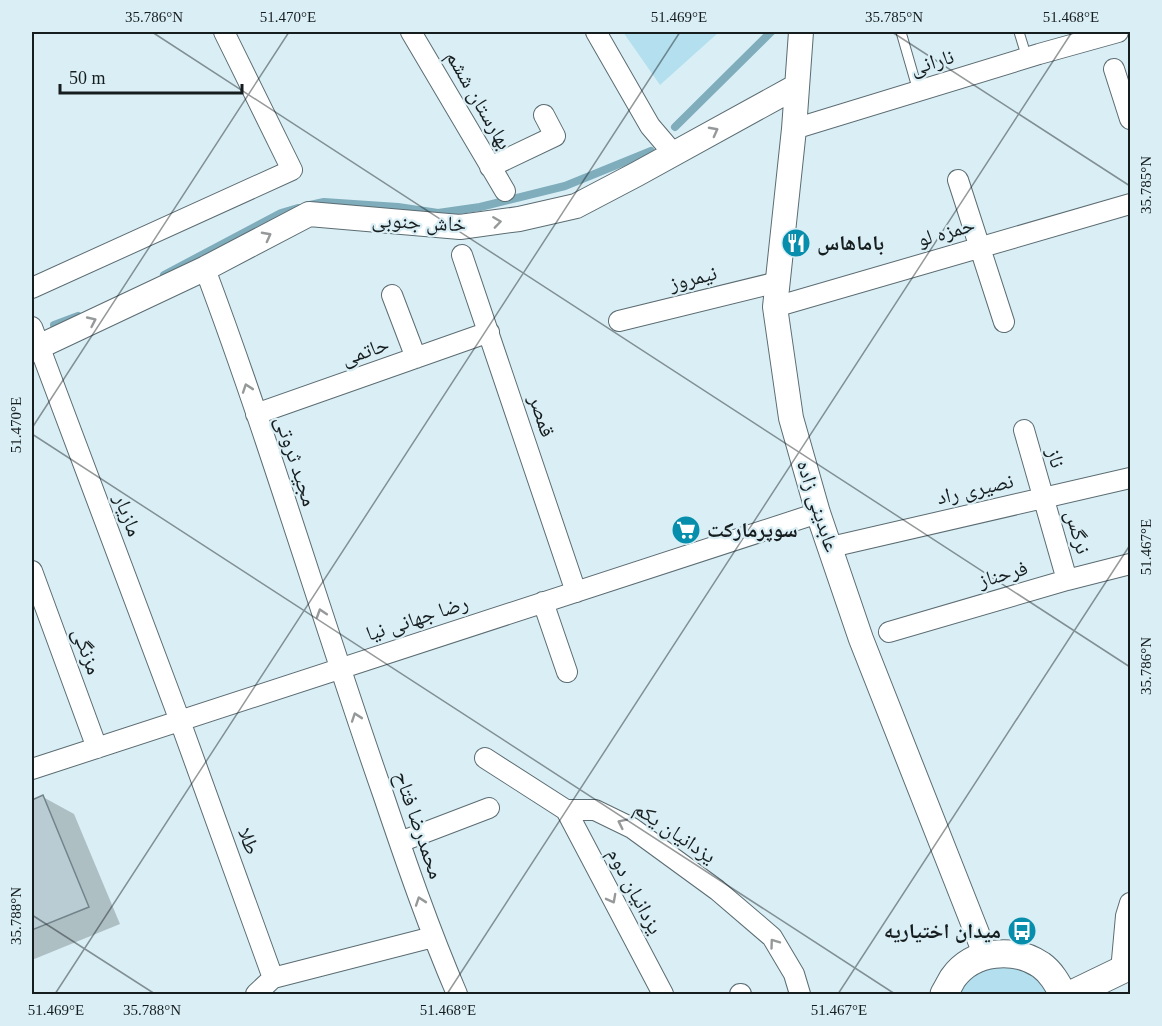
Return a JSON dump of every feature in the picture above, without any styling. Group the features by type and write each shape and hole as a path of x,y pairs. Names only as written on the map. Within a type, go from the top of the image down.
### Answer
{"main road":[{"path":"944,994 954,977 968,964 986,956 1005,953 1025,956 1042,966 1056,980 1063,994"},
{"path":"1072,994 1126,969"}],"street":[{"path":"32,288 292,170 224,32"},
{"name":"بهارستان ششم","path":"411,32 505,191"},
{"path":"596,32 650,126 673,153"},
{"name":"عابدینی زاده","path":"802,32 775,307 791,418 818,513 861,639 986,956"},
{"name":"نارانی","path":"794,129 1027,58 1076,37 1118,32"},
{"path":"1114,69 1131,119"},
{"name":"خاش جنوبی","path":"34,341 205,269 309,214 460,227 519,219 576,206 797,86"},
{"path":"490,167 555,136 544,115"},
{"path":"958,180 1004,322"},
{"name":"حمزه لو","path":"775,307 1131,204"},
{"name":"قمصر","path":"462,255 576,592"},
{"name":"مجید ثروتی","path":"205,269 256,414 339,669"},
{"name":"نیمروز","path":"619,321 778,282"},
{"path":"392,295 416,358"},
{"name":"حاتمی","path":"256,414 489,332"},
{"name":"مازیار","path":"34,341 180,721"},
{"name":"ناز","path":"1024,430 1043,498"},
{"name":"نصیری راد","path":"831,547 1131,478"},
{"name":"نرگس","path":"1043,498 1067,580"},
{"name":"رضا جهانی نیا","path":"32,769 818,513"},
{"name":"فرحناز","path":"889,632 1067,580 1131,564"},
{"name":"مزنگی","path":"32,571 97,748"},
{"path":"543,602 567,672"},
{"name":"محمدرضا فتاح","path":"339,669 433,937 458,994"},
{"name":"طلا","path":"180,721 273,978"},
{"path":"485,758 566,810"},
{"path":"400,842 489,808"},
{"name":"یزدانیان دوم","path":"566,810 663,994"},
{"name":"یزدانیان یکم","path":"566,810 595,810 632,828 717,890 772,937 794,974 800,994"},
{"path":"1126,969 1126,916 1131,903"},
{"path":"256,994 273,978 433,937"}],"lane":[{"path":"901,32 918,91"},
{"path":"1019,32 1027,58"}],"shaded area":[{"path":"623,32 719,32 660,85"},
{"path":"1006,964 1037,976 1049,994 956,994 972,973"}],"building":[{"path":"43,795 89,907 32,930 32,800"}],"waterway":[{"path":"675,127 771,32"},
{"path":"310,205 324,202 398,207 438,213 480,207 565,186 651,151"},
{"path":"164,275 281,213 298,208"},
{"path":"54,325 78,316"}],"place":[{"name":"باماهاس","path":"796,243"},
{"name":"سوپرمارکت","path":"686,530"},
{"name":"میدان اختیاریه","path":"1022,931"}]}
